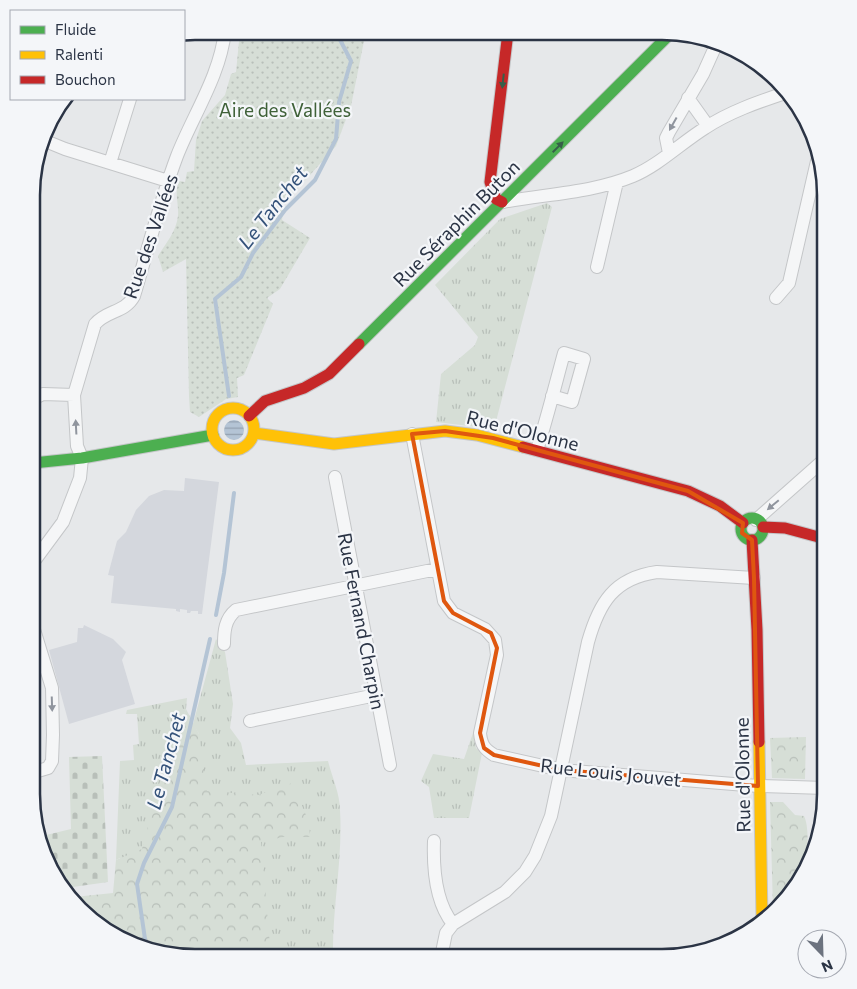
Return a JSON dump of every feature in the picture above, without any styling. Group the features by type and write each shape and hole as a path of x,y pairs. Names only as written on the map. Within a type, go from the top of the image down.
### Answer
{"street":[{"name":"Rue des Vallées","path":"82,458 77,446 74,395 95,324 98,320 125,308 134,296 168,181 187,132 216,71 223,40"},
{"path":"507,40 498,129 490,182 492,191 502,202 616,182 652,166 708,126 758,102 779,95"},
{"name":"Rue Séraphin Buton","path":"249,416 265,401 304,388 329,374 664,40"},
{"path":"669,153 666,138 714,49"},
{"path":"688,98 708,126"},
{"path":"110,163 130,100"},
{"path":"49,142 168,181"},
{"path":"776,298 789,283 815,170"},
{"path":"523,181 539,191 555,194"},
{"path":"597,266 616,182"},
{"path":"40,396 74,395"},
{"path":"537,450 552,396"},
{"path":"237,409 249,416 253,421 254,434 247,445 234,450 221,447 213,435 214,421 223,411 237,409"},
{"name":"Rue d'Olonne","path":"254,434 284,436 303,442 334,444 445,431 493,438 688,491 714,502 743,523 742,533 746,539 752,540 754,578 762,912"},
{"name":"Rue Louis Jouvet","path":"412,434 444,601 447,608 485,629 495,640 496,655 480,732 484,748 494,755 561,770 758,786 817,788"},
{"path":"40,462 82,458 213,435"},
{"path":"40,551 63,522 80,478 82,458"},
{"path":"752,540 759,537 759,523 817,467"},
{"name":"Rue Fernand Charpin","path":"335,477 390,765"},
{"path":"743,523 749,519 817,537"},
{"path":"224,644 224,629 227,620 236,610 355,584 437,569"},
{"path":"443,949 446,934 453,924 505,892 525,872 535,856 548,822 561,770 594,619 602,604 613,591 626,581 643,574 657,572 754,578"},
{"path":"40,649 52,688 53,734 52,761 48,768 40,770"},
{"path":"250,721 376,695"},
{"path":"434,841 439,902 444,913 453,924"}],"highlighted area":[{"path":"445,431 493,438 688,491 743,523 742,533 752,540 758,786 561,770 494,755 484,748 480,733 497,648 491,633 453,613 444,601 412,434"}],"shaded area":[{"path":"185,478 219,482 202,614 198,614 198,611 187,613 187,610 180,609 180,612 176,611 176,609 111,603 114,576 108,575 117,541 126,532 136,510 149,496 164,490 184,491"},
{"path":"84,625 113,639 126,652 122,660 135,704 69,724 49,650 77,642 78,628 83,628"}],"green space":[{"name":"Aire des Vallées","path":"239,40 364,40 351,106 336,146 284,204 282,220 310,238 280,289 267,298 273,304 244,375 237,378 238,397 226,399 199,417 190,412 186,259 163,272 158,256 177,222 177,191 179,181 185,182 187,172 194,171 196,140 202,121 225,95 231,74 236,72"},
{"path":"547,203 552,207 494,429 436,422 441,374 475,345 478,337 435,285 500,219"},
{"path":"216,639 225,652 233,704 230,728 241,743 246,765 328,761 339,798 341,828 333,949 178,948 120,858 116,860 120,761 134,760 133,745 139,744 137,714 126,714 127,710 187,698 186,709 163,770 199,734 193,724"},
{"path":"186,709 199,734 207,791 258,795 292,783 309,822 310,837 283,837 261,842 270,949 185,949 155,944 118,928 101,917 80,896 113,893 116,860 142,849 168,752"},
{"path":"473,733 476,748 482,753 469,818 434,818 429,787 421,781 433,754 464,759"},
{"path":"806,737 805,779 772,778 770,738"},
{"path":"102,756 108,882 71,887 61,871 45,835 71,829 69,757"},
{"path":"770,802 783,802 795,815 804,816 808,840 807,848 791,880 773,901"}],"water":[{"path":"230,420 238,420 244,426 244,434 238,440 230,440 224,434 224,426"}],"waterway":[{"name":"Le Tanchet","path":"229,396 215,299 241,277 253,253 285,210 315,180 336,139 339,102 351,61 340,40"},
{"name":"Le Tanchet","path":"216,615 224,573 234,493"},
{"name":"Le Tanchet","path":"145,940 137,884 144,863 172,807 210,639"}],"traffic: fast":[{"path":"359,344 664,40"},
{"path":"40,462 82,458 213,435"},
{"path":"752,518 760,521 763,529 760,537 752,540 744,537 741,529 744,521 752,518"}],"traffic: slow":[{"path":"229,408 237,408 248,414 254,429 248,444 237,450 229,450 218,444 212,433 212,425 218,414 229,408"},
{"path":"254,433 334,444 445,431 477,435 523,447"},
{"path":"759,742 762,912"}],"traffic: jam":[{"path":"502,202 496,199 490,182 507,40"},
{"path":"249,416 265,401 304,388 329,374 359,344"},
{"path":"523,447 688,491 720,506 743,523"},
{"path":"763,527 785,528 817,537"},
{"path":"752,540 757,630 759,742"}]}
